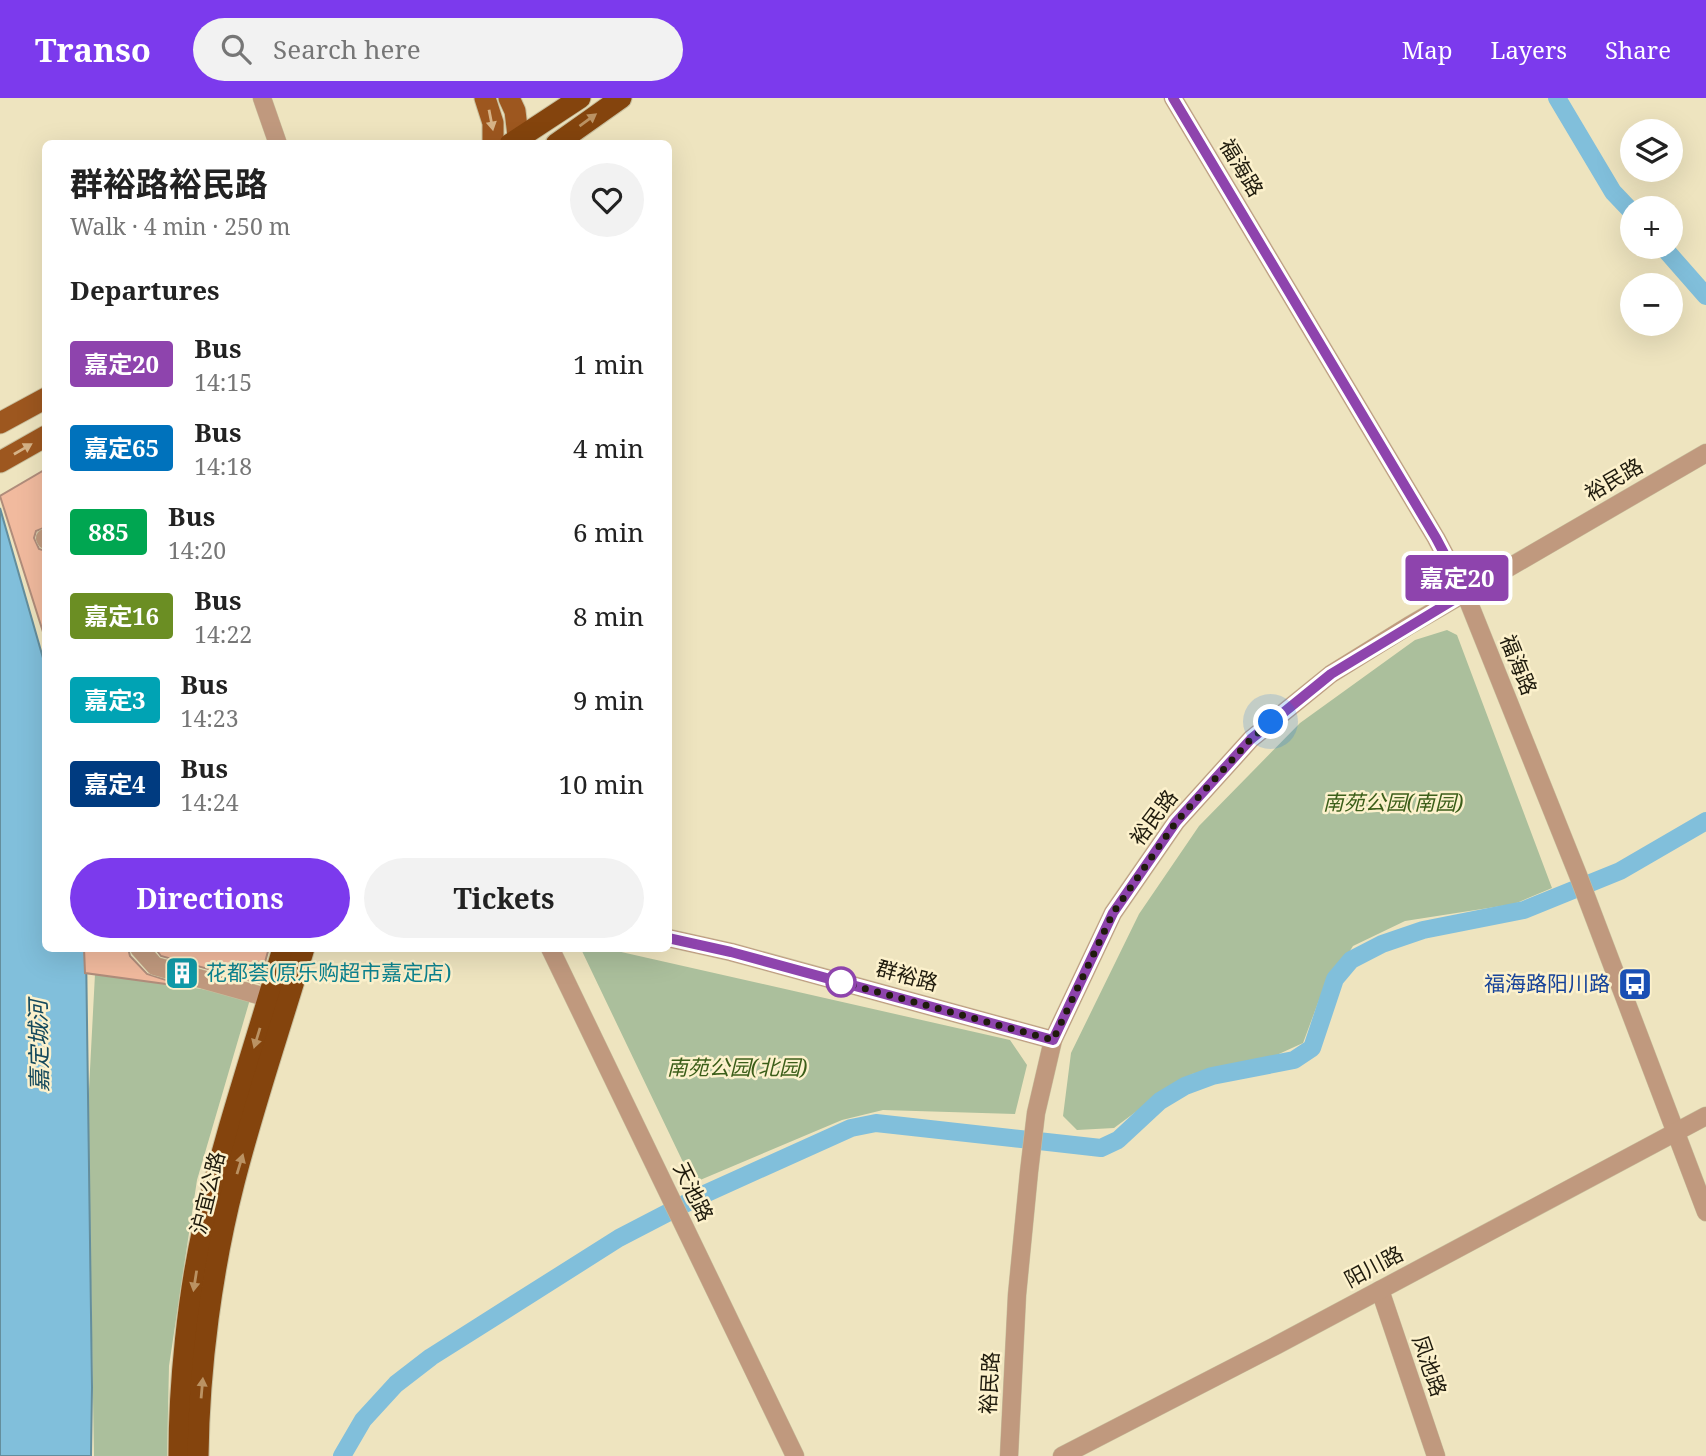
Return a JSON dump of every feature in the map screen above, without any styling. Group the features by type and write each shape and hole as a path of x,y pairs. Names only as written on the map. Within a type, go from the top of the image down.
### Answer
{"highway":[{"path":"518,140 580,98"},
{"path":"561,140 621,98"},
{"name":"沪宜公路","path":"179,1456 182,1385 204,1226 282,952"},
{"name":"沪宜公路","path":"198,1456 201,1391 222,1239 234,1181 303,952"}],"main road":[{"path":"485,98 493,123 493,140"},
{"path":"509,98 514,111 517,140"},
{"path":"0,423 42,400"},
{"path":"0,462 42,438"}],"street":[{"path":"262,98 277,140"},
{"name":"福海路","path":"1173,98 1436,538 1465,593 1578,875 1706,1212"},
{"name":"裕民路","path":"1009,1456 1017,1295 1029,1172 1037,1114 1053,1040 1113,913 1176,822 1251,739 1331,674 1706,453"},
{"name":"群裕路","path":"672,939 731,952 1053,1040"},
{"path":"143,952 155,966 269,998"},
{"name":"天池路","path":"552,952 795,1456"},
{"name":"阳川路","path":"1062,1456 1706,1116"},
{"name":"凤池路","path":"1380,1290 1436,1456"}],"green space":[{"name":"南苑公园(南园)","path":"1447,630 1457,635 1552,888 1514,904 1405,921 1353,946 1319,1000 1303,1043 1270,1058 1192,1074 1114,1128 1077,1130 1063,1116 1071,1053 1139,914 1199,826 1300,723 1415,640"},
{"name":"南苑公园(北园)","path":"582,952 621,952 1010,1040 1027,1065 1015,1114 883,1110 842,1120 693,1183"},
{"path":"95,974 251,996 197,1180 169,1366 167,1456 94,1456 88,1108"}],"water":[{"name":"嘉定城河","path":"0,508 42,655 42,952 86,952 92,1387 91,1456 0,1456"}],"building":[{"path":"42,471 42,529 36,531 34,538 42,550 42,629 0,496"},
{"path":"84,952 129,952 147,974 188,987 85,973"},
{"path":"158,952 268,952 259,983 161,956"}],"waterway":[{"path":"1557,98 1620,199"},
{"path":"1674,259 1706,296"},
{"path":"342,1456 363,1420 396,1384 431,1357 619,1238 698,1197 851,1128 876,1123 1101,1148 1118,1140 1160,1101 1185,1086 1212,1076 1294,1060 1312,1048 1335,979 1351,960 1382,944 1423,930 1524,910 1620,871 1706,821"}],"bus line":[{"name":"嘉定20","path":"672,939 731,952 1053,1040 1113,913 1176,822 1251,739 1331,674 1465,593 1436,538 1173,98"}],"place":[{"name":"花都荟(原乐购超市嘉定店)","path":"182,973"},
{"name":"福海路阳川路","path":"1635,984"}],"route":[{"path":"841,982 1053,1040 1113,913 1176,822 1251,739 1271,722"}]}
